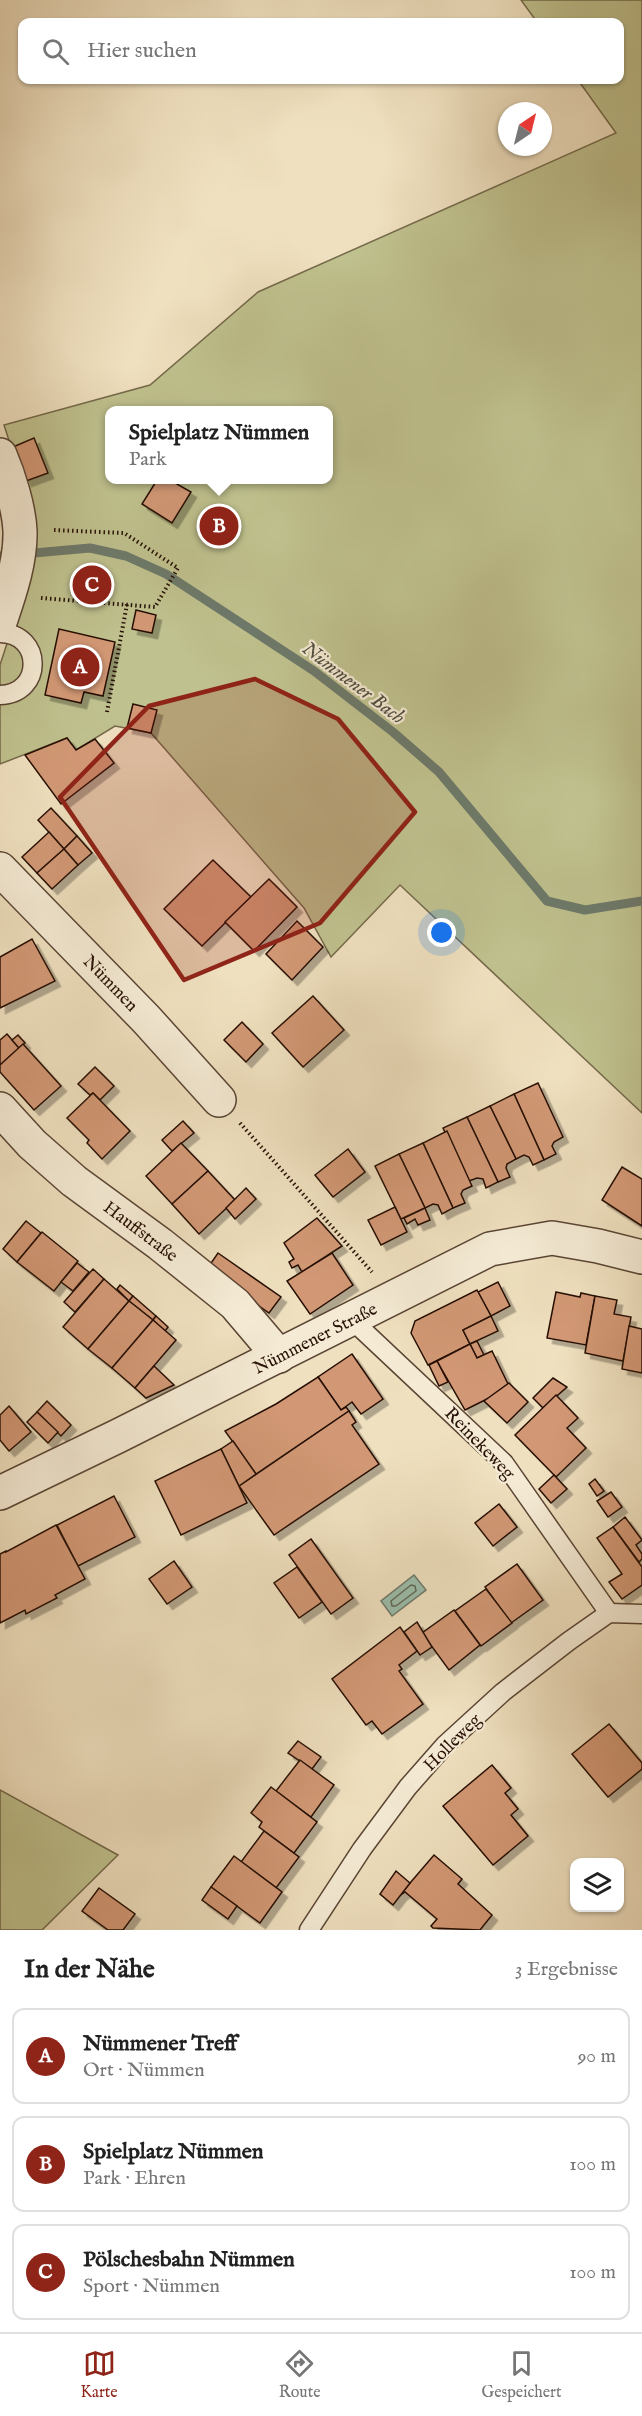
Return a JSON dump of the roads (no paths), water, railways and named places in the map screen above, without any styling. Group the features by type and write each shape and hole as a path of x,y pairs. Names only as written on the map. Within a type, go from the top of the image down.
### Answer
{"street":[{"path":"0,455 7,471 12,571"},
{"name":"Nümmen","path":"0,868 138,1011 219,1100"},
{"name":"Hauffstraße","path":"0,1109 32,1144 74,1181 160,1244 235,1304 279,1356"},
{"name":"Nümmener Straße","path":"0,1493 490,1250 552,1238 642,1257"}],"lane":[{"path":"0,633 18,636 26,643 34,663 27,683 19,690 0,695"},
{"name":"Reinekeweg","path":"352,1320 504,1463 609,1613"},
{"path":"609,1613 642,1614"},
{"name":"Holleweg","path":"309,1930 362,1849 408,1787 445,1745 503,1692 609,1613"}],"water":[{"path":"414,1575 426,1590 392,1616 381,1601"}],"waterway":[{"name":"Nümmener Bach","path":"0,556 90,548 126,556 166,574 314,671 393,732 439,772 547,901 585,910 642,901"}],"place":[{"name":"Spielplatz Nümmen","path":"219,526"},
{"name":"Pölschesbahn Nümmen","path":"92,585"},
{"name":"Nümmener Treff","path":"80,667"}]}
